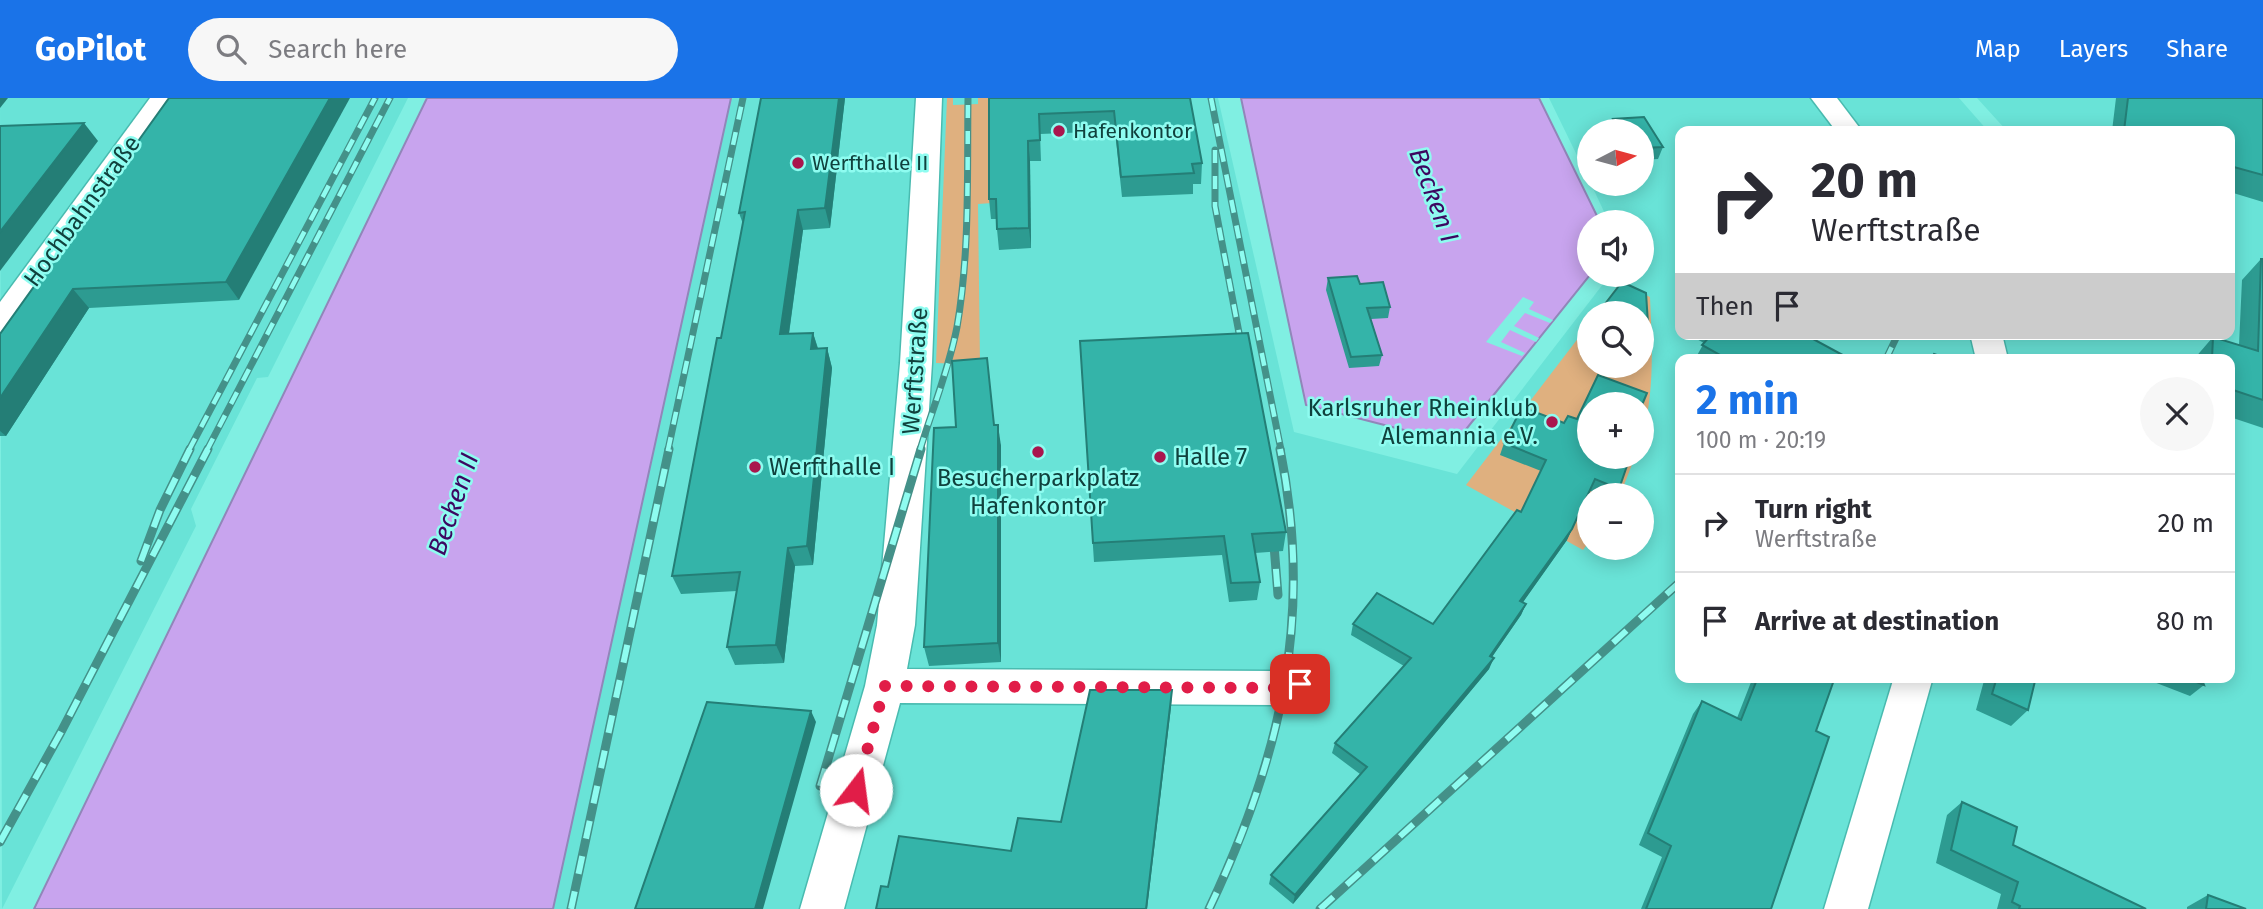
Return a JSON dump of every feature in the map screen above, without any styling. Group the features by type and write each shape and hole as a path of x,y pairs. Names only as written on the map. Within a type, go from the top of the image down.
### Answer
{"street":[{"name":"Hochbahnstraße","path":"0,324 163,98"},
{"name":"Werftstraße","path":"822,909 885,686 896,625 907,488 929,98"},
{"path":"1824,98 1845,126"},
{"path":"1846,909 1912,683"},
{"path":"885,686 1287,688 1300,684"}],"shaded area":[{"path":"0,98 408,98 268,377 257,378 191,509 196,526 2,909"},
{"path":"731,98 1218,98 1294,432 1457,474 1577,318 1577,378 1654,378 1654,301 1590,301 1601,287 1654,287 1654,210 1603,210 1597,196 1654,196 1654,119 1577,119 1577,155 1549,98 1959,98 1984,126 1675,126 1675,340 2235,340 2235,126 2002,126 1977,98 2263,98 2263,909 553,909"},
{"path":"947,98 953,98 953,105 978,104 978,98 988,98 988,104 991,104 992,203 978,204 980,365 936,363"},
{"name":"Karlsruher Rheinklub Alemannia e.V.","path":"1617,287 1629,287 1650,297 1650,301 1606,301"},
{"name":"Karlsruher Rheinklub Alemannia e.V.","path":"1577,340 1577,378 1651,378 1650,392 1577,392 1577,469 1630,469 1625,483 1577,483 1577,547 1466,485"}],"water":[{"name":"Becken II","path":"427,98 731,98 553,909 34,909"},
{"name":"Becken I","path":"1241,98 1539,98 1577,175 1577,196 1587,196 1594,210 1577,210 1577,287 1580,287 1455,443 1306,405"}],"pier":[{"path":"1523,297 1534,302 1529,309 1553,320 1550,323 1525,313 1514,326 1539,338 1536,342 1510,330 1501,342 1525,353 1522,356 1486,342"}],"building":[{"path":"169,98 330,98 226,282 73,289 0,398 0,334"},
{"path":"761,98 839,98 825,208 798,210 780,334 813,333 811,349 827,348 807,546 788,548 776,645 727,647 740,572 672,576 717,338 721,338 745,212 739,213"},
{"path":"989,98 1190,98 1202,163 1192,164 1194,173 1121,177 1114,111 1039,114 1040,140 1028,141 1029,228 997,229 996,199 989,199"},
{"path":"2128,98 2263,98 2263,175 2235,167 2235,126 2125,126"},
{"path":"1644,117 1645,119 1613,119"},
{"path":"84,123 0,232 0,126"},
{"path":"1654,133 1663,147 1654,147"},
{"path":"2263,259 2263,400 2235,391 2235,354 2212,354 2213,340 2223,340 2258,351"},
{"path":"1357,276 1360,284 1383,282 1390,307 1367,308 1382,355 1351,357 1328,278"},
{"path":"1618,287 1633,287 1646,293 1647,301 1607,301"},
{"name":"Halle 7","path":"1248,333 1286,532 1252,534 1260,582 1231,583 1224,536 1093,543 1080,341"},
{"path":"1707,340 1815,340 1841,354 1718,354 1702,345"},
{"path":"987,358 994,425 998,425 998,643 924,647 934,428 956,427 952,361"},
{"path":"1597,378 1606,378 1644,392 1590,392"},
{"path":"1522,407 1564,423 1568,416 1577,419 1577,469 1626,469 1621,483 1605,483 1595,479 1593,483 1577,483 1577,518 1572,529 1520,601 1526,604 1490,656 1494,658 1295,895 1271,875 1367,767 1335,743 1411,658 1353,624 1377,593 1433,624 1517,510 1521,512 1546,460 1504,443"},
{"path":"1756,683 1833,683 1816,731 1829,737 1771,909 1646,909 1671,846 1648,833 1702,701 1741,720"},
{"path":"1995,683 2035,683 2028,710 1992,694"},
{"path":"1090,690 1172,690 1146,909 876,909 881,886 888,887 899,836 1011,851 1018,818 1061,822"},
{"path":"707,702 811,711 755,909 635,909"},
{"path":"1962,802 2017,827 2013,845 2146,909 2019,909 2020,906 2012,902 2018,882 1951,850"},
{"path":"2208,895 2246,909 2206,909"}],"railway":[{"path":"189,450 375,98"},
{"path":"207,450 390,98"},
{"path":"668,450 743,98"},
{"path":"920,450 950,358 961,299 967,213 968,98"},
{"path":"1211,98 1281,450"},
{"path":"1215,150 1215,206 1243,354"},
{"path":"1888,354 1895,340"},
{"path":"141,561 160,510 190,449"},
{"path":"0,842 61,732 208,449"},
{"path":"571,909 669,449"},
{"path":"820,786 921,449"},
{"path":"1209,909 1255,797 1272,741 1284,685 1291,628 1293,570 1290,511 1280,449"},
{"path":"1273,533 1278,595"},
{"path":"1320,909 1675,587"}],"place":[{"name":"Hafenkontor","path":"1059,131"},
{"name":"Werfthalle II","path":"798,163"},
{"name":"Karlsruher Rheinklub Alemannia e.V.","path":"1552,422"},
{"name":"Besucherparkplatz Hafenkontor","path":"1038,452"},
{"name":"Halle 7","path":"1160,457"},
{"name":"Werfthalle I","path":"755,467"}],"route":[{"path":"856,790 885,686 1287,688 1300,684"}]}
